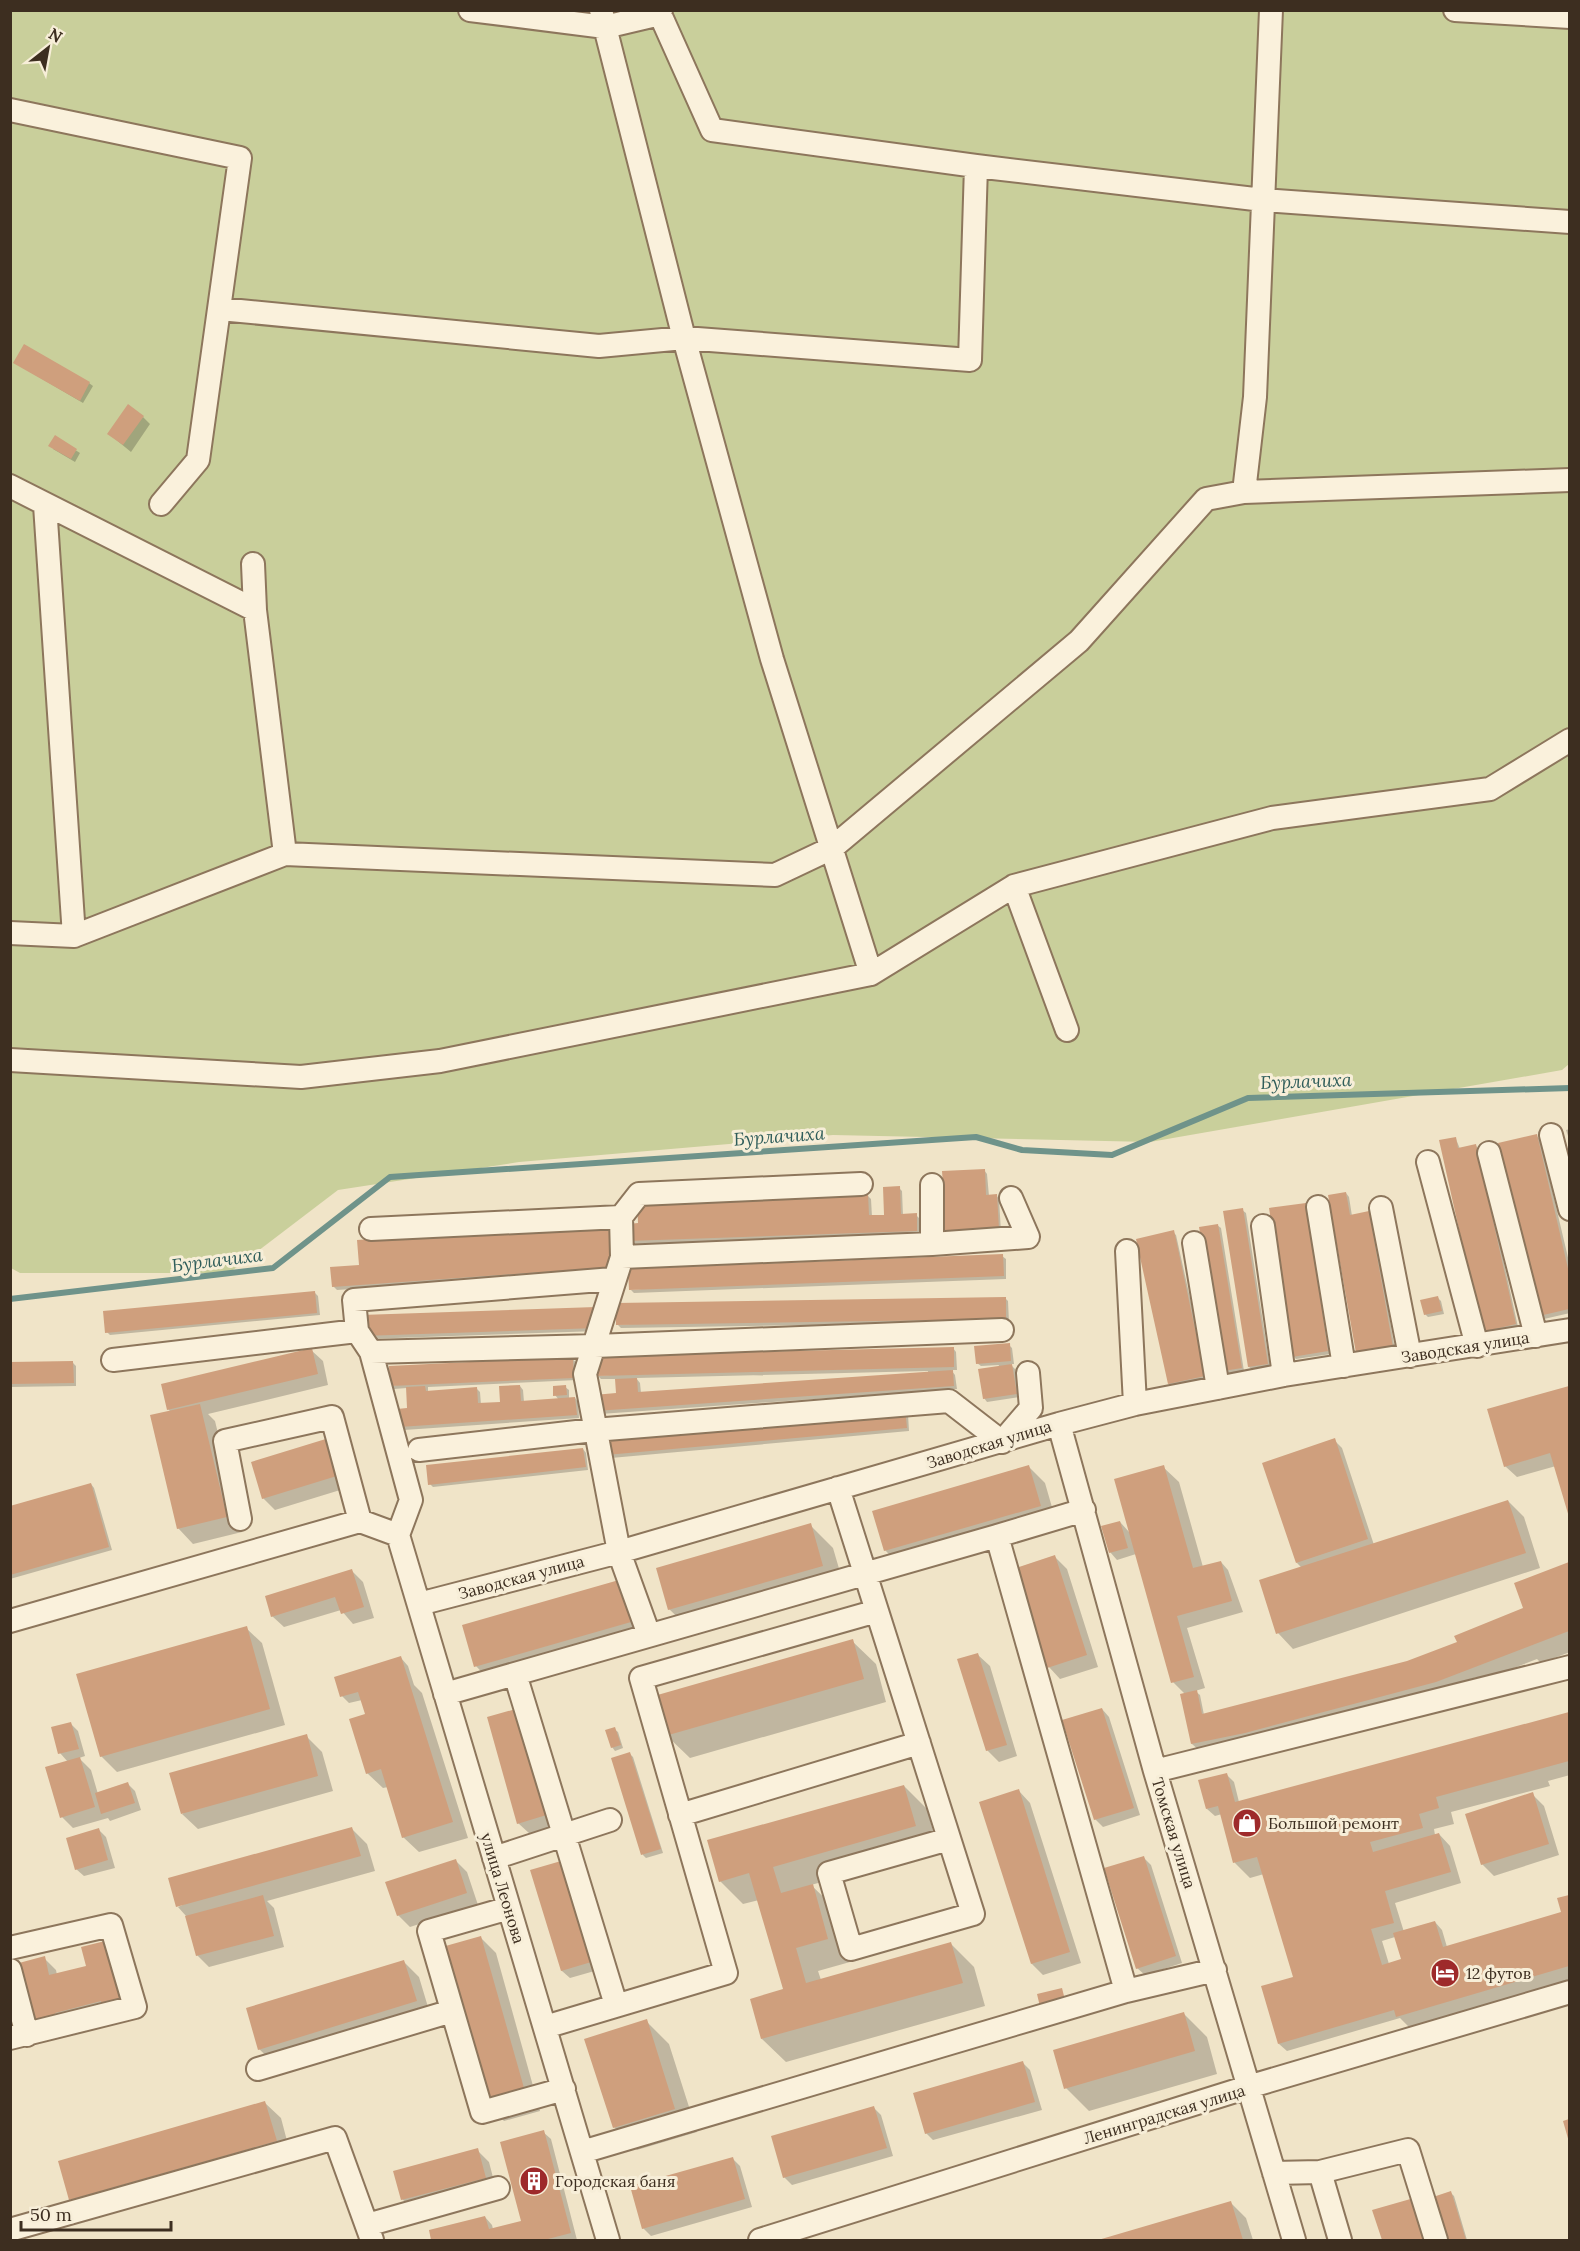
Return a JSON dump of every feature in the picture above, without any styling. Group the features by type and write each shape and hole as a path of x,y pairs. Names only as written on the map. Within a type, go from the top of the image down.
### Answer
{"street":[{"path":"470,10 603,19 660,12 712,130 976,166 1263,200 1569,222"},
{"path":"1244,492 1255,397 1271,10"},
{"path":"1455,10 1569,17"},
{"path":"603,19 684,338 772,659 871,974"},
{"path":"10,110 240,158 198,460 161,504"},
{"path":"220,309 599,346 684,338 970,360 976,166"},
{"path":"10,933 74,936 285,854 775,875 832,848 1079,640 1206,499 1244,492 1569,480"},
{"path":"10,486 255,610"},
{"path":"45,505 74,936"},
{"path":"253,564 255,610 285,854"},
{"path":"10,1060 301,1077 440,1061 871,974 1014,886 1272,818 1491,789 1569,741"},
{"path":"1014,886 1068,1030"},
{"path":"1551,1135 1569,1209"},
{"path":"1490,1153 1536,1336"},
{"path":"1428,1162 1477,1346"},
{"path":"545,2027 726,1972 641,1678 639,1638 594,1430 585,1374 621,1257 621,1217 639,1194 861,1184"},
{"path":"932,1185 932,1244"},
{"path":"621,1257 932,1244 1028,1237 1011,1198"},
{"path":"1318,1207 1344,1366"},
{"path":"1381,1208 1410,1356"},
{"path":"370,1229 621,1217"},
{"path":"1263,1226 1284,1375"},
{"path":"1194,1243 1218,1388"},
{"path":"1127,1251 1135,1404"},
{"path":"10,1621 360,1521 398,1535 411,1500 371,1352 357,1331 354,1300 613,1279"},
{"path":"371,1352 595,1346 1002,1330"},
{"name":"Заводская улица","path":"418,1604 619,1552 1135,1404 1284,1375 1569,1330"},
{"path":"113,1360 357,1331"},
{"path":"419,1450 594,1430 949,1401 1002,1442 1031,1408 1028,1373"},
{"path":"240,1519 225,1441 332,1417 360,1521"},
{"name":"Томская улица","path":"1059,1424 1155,1771 1294,2241"},
{"path":"838,1488 973,1914 851,1949 829,1873 949,1839"},
{"path":"445,1694 1084,1510"},
{"name":"улица Леонова","path":"398,1535 608,2241"},
{"path":"997,1536 1126,1991"},
{"path":"641,1678 877,1611"},
{"path":"1155,1771 1569,1667"},
{"path":"515,1674 616,2005"},
{"path":"681,1815 919,1743"},
{"path":"494,1858 610,1821"},
{"path":"509,1908 429,1931 482,2112 564,2089"},
{"path":"10,1948 111,1925 135,2007 19,2036 10,1971"},
{"path":"582,2152 1126,1991 1215,1970"},
{"name":"Ленинградская улица","path":"760,2241 1248,2087 1569,1992"},
{"path":"258,2069 452,2011"},
{"path":"13,2230 335,2138 369,2233 498,2188"},
{"path":"1274,2173 1320,2172 1408,2150 1436,2241"},
{"path":"1320,2172 1340,2241"}],"green space":[{"path":"10,11 1569,11 1569,1064 1562,1070 1150,1142 833,1135 519,1162 338,1190 229,1273 20,1273 11,1268"}],"building":[{"path":"24,344 90,382 80,401 13,363"},
{"path":"128,404 144,416 123,445 107,434"},
{"path":"55,435 77,449 71,459 48,446"},
{"path":"1537,1134 1569,1273 1569,1309 1539,1316 1498,1143"},
{"path":"1456,1137 1458,1148 1476,1144 1516,1324 1482,1332 1439,1140"},
{"path":"985,1169 986,1195 997,1194 999,1229 942,1233 940,1213 945,1212 942,1171"},
{"path":"900,1186 901,1214 917,1213 917,1231 628,1241 628,1224 638,1223 637,1202 868,1194 869,1215 884,1215 883,1187"},
{"path":"1346,1192 1350,1215 1369,1211 1393,1347 1356,1353 1328,1195"},
{"path":"1306,1203 1328,1351 1292,1357 1269,1208"},
{"path":"1243,1208 1268,1364 1248,1367 1223,1211"},
{"path":"608,1222 612,1267 332,1287 330,1267 359,1265 357,1240"},
{"path":"1218,1224 1242,1368 1223,1371 1199,1227"},
{"path":"1174,1230 1205,1376 1168,1384 1136,1239"},
{"path":"1003,1254 1004,1276 629,1290 628,1269"},
{"path":"315,1291 317,1313 105,1333 103,1311"},
{"path":"1438,1296 1442,1311 1424,1315 1420,1300"},
{"path":"1006,1297 1006,1319 616,1325 616,1303"},
{"path":"596,1307 597,1328 362,1336 361,1315"},
{"path":"1010,1343 1011,1361 976,1364 974,1346"},
{"path":"954,1347 954,1367 597,1376 596,1356"},
{"path":"312,1348 318,1374 167,1410 161,1384"},
{"path":"573,1357 574,1378 390,1386 389,1366"},
{"path":"73,1361 74,1383 10,1384 10,1362"},
{"path":"1012,1364 1017,1394 983,1399 978,1369"},
{"path":"953,1370 954,1386 595,1411 594,1395 616,1393 615,1379 637,1378 638,1392"},
{"path":"520,1385 521,1401 575,1397 577,1415 399,1427 397,1409 407,1408 406,1387 425,1386 426,1391 477,1387 478,1403 500,1402 499,1386"},
{"path":"566,1385 567,1395 553,1396 553,1386"},
{"path":"1569,1386 1569,1517 1550,1453 1504,1467 1487,1409"},
{"path":"200,1404 227,1517 177,1529 150,1415"},
{"path":"905,1409 907,1428 606,1455 604,1436"},
{"path":"329,1438 340,1475 262,1499 251,1462"},
{"path":"1335,1438 1368,1539 1296,1563 1262,1463"},
{"path":"583,1448 586,1467 428,1485 426,1465"},
{"path":"1029,1465 1041,1506 884,1551 872,1511"},
{"path":"1164,1465 1193,1568 1221,1561 1232,1601 1177,1616 1194,1677 1171,1683 1114,1479"},
{"path":"91,1483 109,1547 10,1575 10,1506"},
{"path":"1508,1500 1526,1553 1276,1634 1259,1580"},
{"path":"1120,1521 1128,1548 1109,1553 1101,1526"},
{"path":"811,1523 823,1566 668,1610 656,1568"},
{"path":"1055,1555 1087,1655 1047,1668 1016,1568"},
{"path":"1569,1562 1569,1631 1436,1682 1245,1733 1191,1744 1180,1694 1197,1690 1202,1714 1407,1661 1457,1642 1454,1636 1523,1608 1514,1583"},
{"path":"352,1569 364,1607 341,1614 335,1597 271,1617 265,1596"},
{"path":"619,1580 631,1622 474,1667 462,1625"},
{"path":"247,1626 270,1709 100,1757 76,1674"},
{"path":"853,1639 864,1679 665,1736 654,1696"},
{"path":"978,1653 1007,1745 986,1751 957,1659"},
{"path":"401,1656 453,1822 402,1838 381,1769 366,1774 349,1719 365,1714 358,1692 340,1697 334,1677"},
{"path":"523,1707 553,1813 517,1824 487,1717"},
{"path":"1102,1708 1134,1808 1094,1820 1062,1720"},
{"path":"1569,1712 1569,1761 1436,1797 1439,1808 1419,1814 1423,1828 1370,1842 1373,1852 1439,1833 1451,1872 1385,1891 1394,1923 1371,1929 1382,1965 1401,1959 1393,1933 1435,1921 1443,1947 1561,1912 1557,1898 1569,1895 1569,1966 1396,2017 1394,2010 1278,2044 1261,1986 1293,1977 1257,1857 1233,1863 1218,1806 1206,1809 1198,1780 1227,1773 1235,1802"},
{"path":"71,1722 79,1749 58,1754 51,1727"},
{"path":"615,1727 621,1745 611,1748 605,1730"},
{"path":"307,1734 318,1776 181,1814 169,1773"},
{"path":"630,1752 661,1849 641,1855 611,1758"},
{"path":"80,1757 95,1807 60,1818 45,1767"},
{"path":"128,1782 135,1803 101,1814 95,1793"},
{"path":"904,1785 916,1826 773,1867 781,1893 813,1884 828,1939 796,1948 806,1983 951,1942 963,1983 761,2039 750,1999 783,1989 749,1873 719,1882 707,1840"},
{"path":"1019,1789 1070,1952 1031,1964 979,1802"},
{"path":"1533,1792 1549,1844 1481,1865 1465,1814"},
{"path":"352,1827 361,1856 176,1907 168,1878"},
{"path":"99,1828 108,1860 75,1870 66,1838"},
{"path":"1144,1856 1176,1956 1136,1969 1104,1868"},
{"path":"456,1859 467,1893 397,1916 385,1882"},
{"path":"568,1859 598,1960 561,1971 530,1870"},
{"path":"263,1895 274,1936 196,1956 185,1916"},
{"path":"481,1936 526,2095 487,2106 442,1947"},
{"path":"109,1940 125,2003 103,2009 101,2001 55,2013 57,2020 35,2026 19,1963 45,1956 49,1975 86,1966 81,1947"},
{"path":"404,1960 417,2001 258,2050 246,2008"},
{"path":"1062,1988 1066,2004 1041,2011 1037,1994"},
{"path":"1184,2012 1195,2051 1064,2089 1053,2050"},
{"path":"647,2019 675,2109 613,2128 584,2039"},
{"path":"1023,2061 1035,2102 925,2134 913,2093"},
{"path":"265,2101 277,2141 69,2200 58,2161"},
{"path":"874,2106 887,2148 783,2178 771,2136"},
{"path":"1569,2119 1569,2142 1563,2121"},
{"name":"Городская баня","path":"544,2130 571,2233 544,2240 431,2240 429,2230 485,2216 489,2229 521,2221 500,2142"},
{"path":"478,2148 486,2178 401,2200 393,2171"},
{"path":"733,2157 745,2199 642,2229 630,2186"},
{"path":"1451,2191 1466,2240 1446,2240 1433,2197"},
{"path":"1414,2198 1427,2240 1382,2240 1372,2210"},
{"path":"1231,2201 1243,2240 1098,2240"}],"waterway":[{"name":"Бурлачиха","path":"10,1299 273,1268 390,1177 976,1137 1022,1150 1112,1155 1248,1098 1570,1088"}],"place":[{"name":"Большой ремонт","path":"1247,1823"},
{"name":"12 футов","path":"1445,1973"},
{"name":"Городская баня","path":"534,2181"}]}
